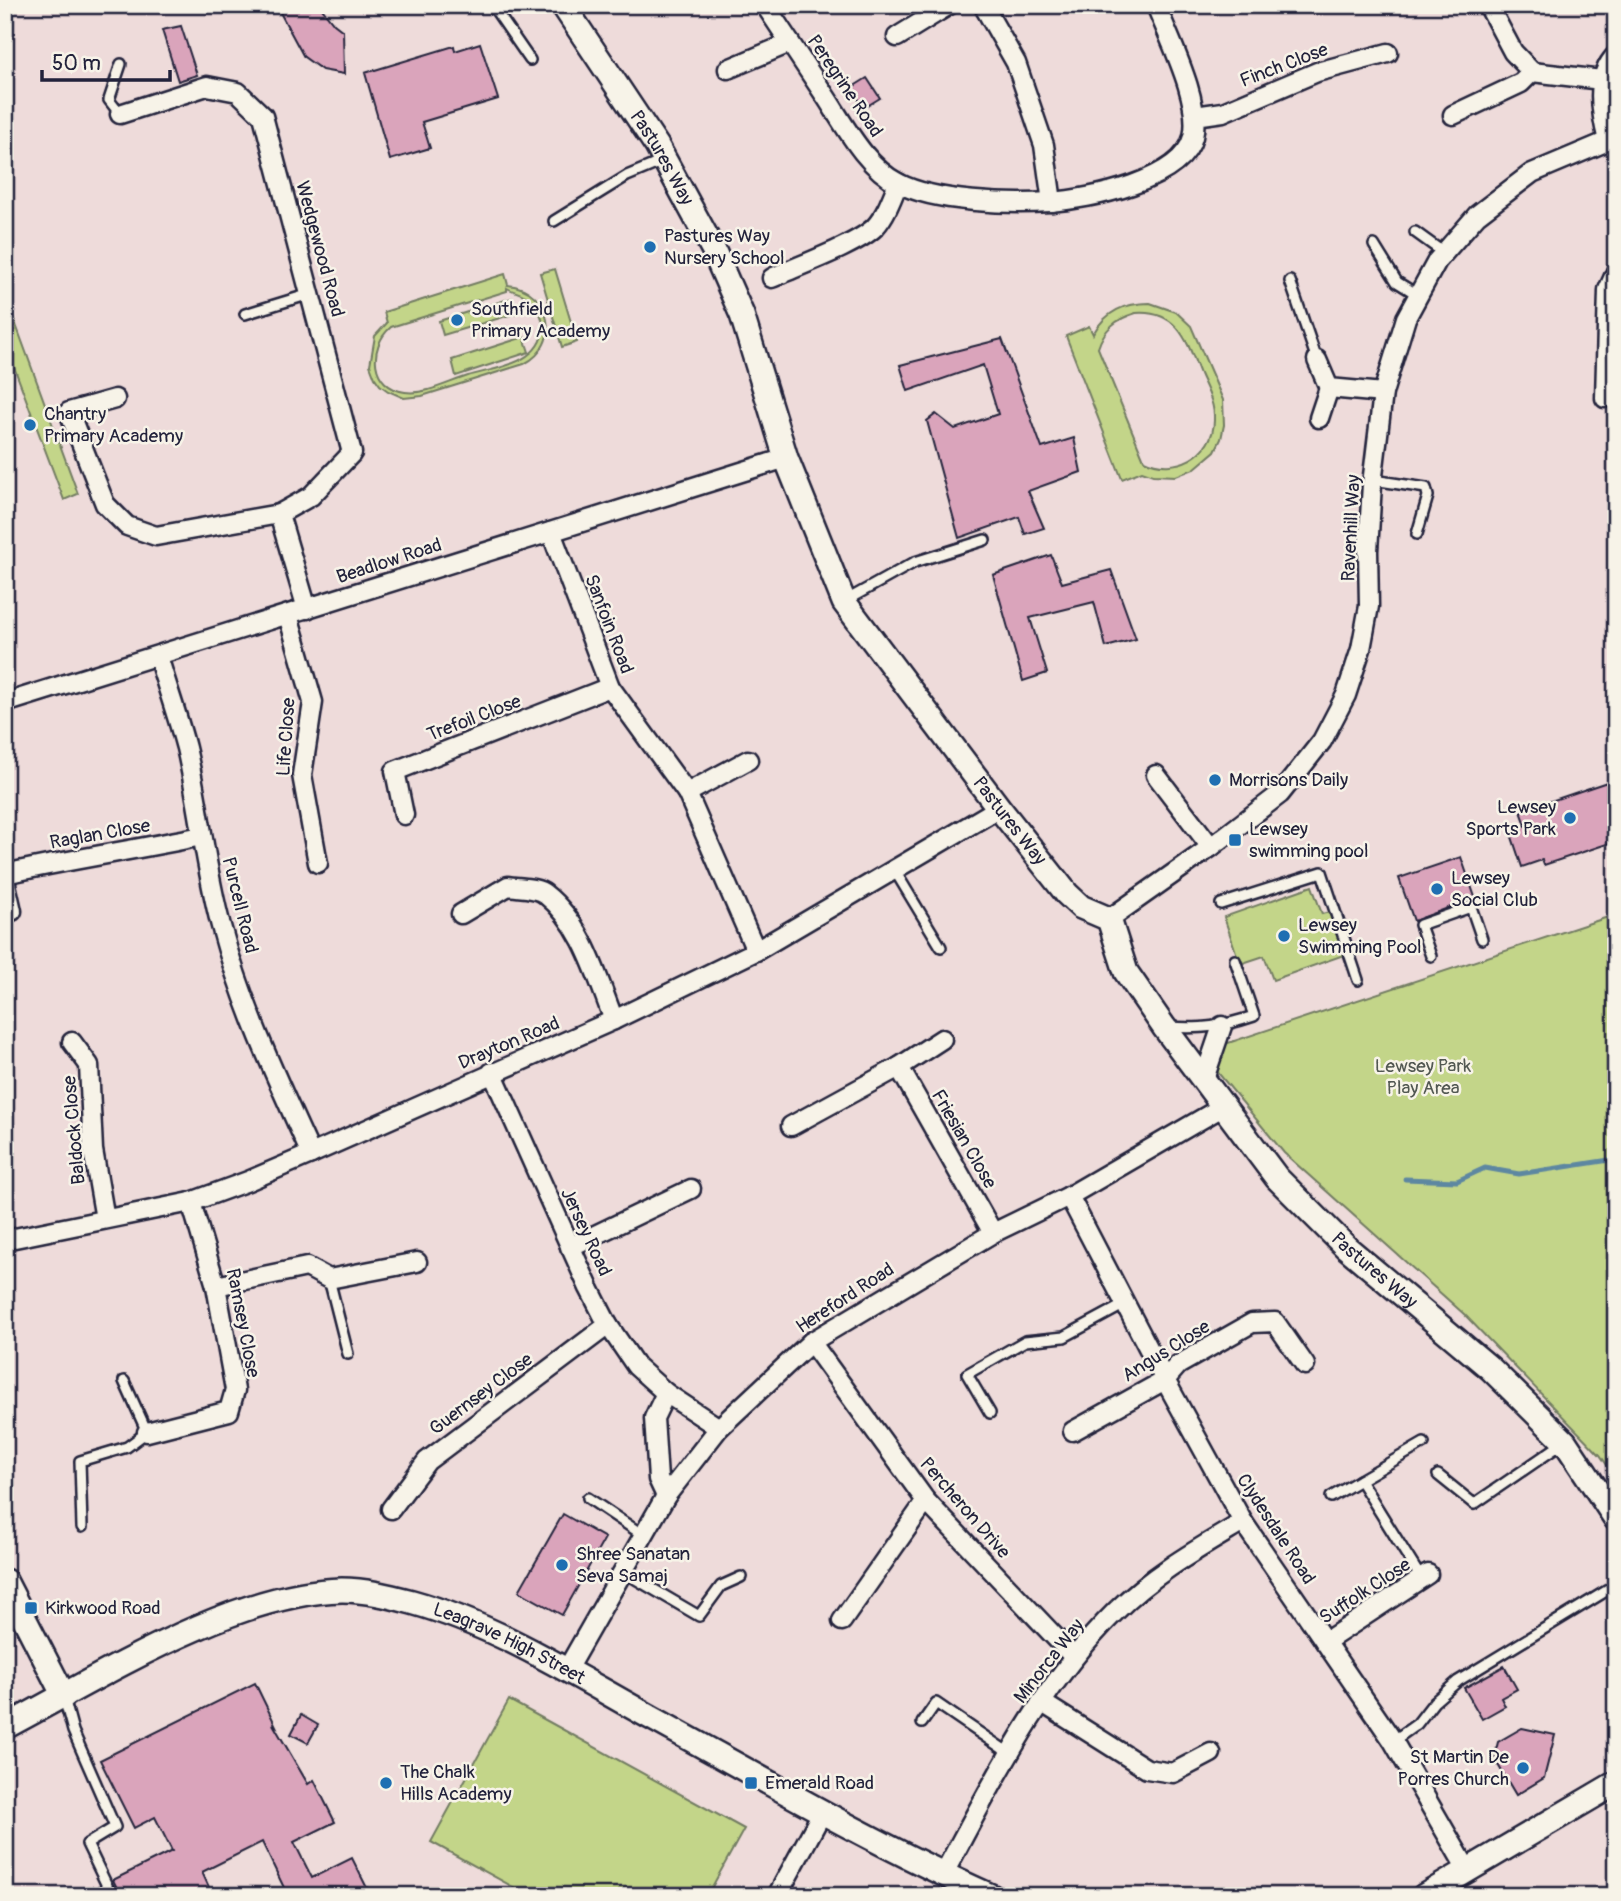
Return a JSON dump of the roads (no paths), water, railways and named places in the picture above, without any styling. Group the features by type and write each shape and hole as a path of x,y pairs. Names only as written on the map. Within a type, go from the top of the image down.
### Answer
{"street":[{"name":"Pastures Way","path":"563,5 665,160 713,249 742,315 786,458 844,602 1067,894 1081,907 1109,919 1126,972 1278,1178 1346,1247 1492,1369 1565,1442 1616,1519"},
{"name":"Peregrine Road","path":"765,5 854,139 874,163 898,183 934,195 988,203 1052,202 1094,195 1135,183 1169,169 1185,154 1193,137 1195,116"},
{"path":"897,37 949,5"},
{"path":"984,5 1016,63 1044,145 1052,202"},
{"path":"1156,5 1191,95 1195,116"},
{"path":"1488,5 1513,52 1532,72 1602,80"},
{"path":"728,69 790,43"},
{"name":"Finch Close","path":"1195,116 1223,112 1317,72 1388,52"},
{"path":"1612,140 1602,116 1602,80 1610,61 1616,55"},
{"path":"1453,115 1521,83 1532,72"},
{"name":"Wedgewood Road","path":"115,399 69,412 105,504 127,526 156,536 279,514 311,496 352,453 264,116 238,92 208,86 120,114"},
{"name":"Ravenhill Way","path":"1109,919 1280,794 1322,740 1346,695 1361,649 1369,606 1368,551 1383,393 1406,318 1444,253 1477,215 1532,173 1612,140"},
{"path":"772,278 857,239 875,226 889,206 898,183"},
{"path":"1605,398 1608,289 1616,272"},
{"path":"1317,360 1329,388 1319,418"},
{"path":"1329,388 1383,393"},
{"name":"Beadlow Road","path":"5,704 786,458"},
{"path":"279,514 307,609"},
{"name":"Sanfoin Road","path":"551,532 610,687 687,793 756,951"},
{"name":"Life Close","path":"288,615 313,702 302,775 318,863"},
{"name":"Purcell Road","path":"158,656 186,749 221,927 247,1006 274,1074 311,1154"},
{"name":"Trefoil Close","path":"404,815 395,771 610,687"},
{"path":"687,793 748,760"},
{"path":"1156,775 1211,847"},
{"name":"Drayton Road","path":"5,1240 191,1202 311,1154 614,1020 756,951 999,808"},
{"name":"Raglan Close","path":"5,874 77,858 126,853 201,836"},
{"path":"5,880 12,911"},
{"path":"461,915 508,886 544,892 572,924 614,1020"},
{"path":"1204,1079 1222,1026"},
{"path":"791,1126 899,1067 942,1039"},
{"name":"Baldock Close","path":"72,1042 89,1065 93,1150 105,1219"},
{"name":"Friesian Close","path":"899,1067 993,1233"},
{"name":"Jersey Road","path":"492,1072 608,1325 636,1366 666,1393 719,1428"},
{"name":"Hereford Road","path":"566,1671 666,1496 719,1428 811,1342 993,1233 1069,1196 1224,1106"},
{"path":"570,1247 691,1189"},
{"name":"Clydesdale Road","path":"1069,1196 1243,1522 1393,1741 1468,1871"},
{"name":"Ramsey Close","path":"147,1432 229,1411 234,1390 216,1286 191,1202"},
{"path":"216,1286 307,1267 329,1279 417,1262"},
{"name":"Angus Close","path":"1073,1431 1165,1380 1178,1365 1252,1324 1275,1322 1305,1365"},
{"name":"Guernsey Close","path":"391,1508 427,1461 608,1325"},
{"name":"Percheron Drive","path":"811,1342 926,1501 1074,1657"},
{"path":"666,1393 654,1418 658,1479 666,1496"},
{"path":"842,1621 926,1501"},
{"name":"Minorca Way","path":"943,1875 1009,1753 1074,1657 1116,1610 1168,1567 1243,1522"},
{"name":"Suffolk Close","path":"1325,1642 1425,1576"},
{"path":"5,1581 64,1696"},
{"name":"Leagrave High Street","path":"5,1727 109,1671 215,1621 284,1598 342,1590 382,1594 441,1610 513,1641 823,1811 943,1875 990,1896"},
{"path":"1041,1702 1147,1769 1173,1773 1211,1753"},
{"path":"1424,1896 1616,1783"},
{"path":"777,1896 823,1811"}],"lane":[{"path":"492,5 530,60"},
{"path":"120,114 109,100 121,64"},
{"path":"554,220 627,176 665,160"},
{"path":"1415,232 1444,253"},
{"path":"1374,245 1397,282 1418,295"},
{"path":"1290,281 1317,360"},
{"path":"245,314 310,294"},
{"path":"1373,480 1426,488 1427,496 1417,534"},
{"path":"844,602 915,562 985,540"},
{"path":"895,871 941,947"},
{"path":"1221,904 1322,872 1358,980"},
{"path":"1431,956 1420,925 1471,907 1482,939"},
{"path":"1164,1027 1197,1029 1222,1026 1254,1016 1236,960"},
{"path":"329,1279 348,1354"},
{"path":"990,1413 967,1374 1025,1341 1064,1336 1125,1304"},
{"path":"82,1527 80,1461 127,1447 147,1432 124,1381"},
{"path":"1438,1475 1474,1504 1565,1442"},
{"path":"1331,1497 1424,1443"},
{"path":"1360,1480 1425,1576"},
{"path":"588,1498 643,1535"},
{"path":"622,1571 699,1616 721,1586 741,1577"},
{"path":"1393,1741 1417,1724 1434,1702 1458,1681 1616,1585"},
{"path":"64,1696 73,1731 115,1827 87,1844 111,1896"},
{"path":"922,1723 936,1703 1009,1753"}],"waterway":[{"path":"1405,1179 1457,1181 1485,1168 1519,1174 1616,1159"}],"place":[{"name":"Pastures Way Nursery School","path":"650,247"},
{"name":"Southfield Primary Academy","path":"457,320"},
{"name":"Chantry Primary Academy","path":"30,425"},
{"name":"Morrisons Daily","path":"1215,780"},
{"name":"Lewsey Sports Park","path":"1570,818"},
{"name":"Lewsey swimming pool","path":"1235,840"},
{"name":"Lewsey Social Club","path":"1437,889"},
{"name":"Lewsey Swimming Pool","path":"1284,936"},
{"name":"Shree Sanatan Seva Samaj","path":"562,1565"},
{"name":"Kirkwood Road","path":"31,1608"},
{"name":"St Martin De Porres Church","path":"1523,1768"},
{"name":"The Chalk Hills Academy","path":"386,1783"},
{"name":"Emerald Road","path":"751,1783"}],"park label":[{"name":"Lewsey Park Play Area","path":"1423,1077"}]}
